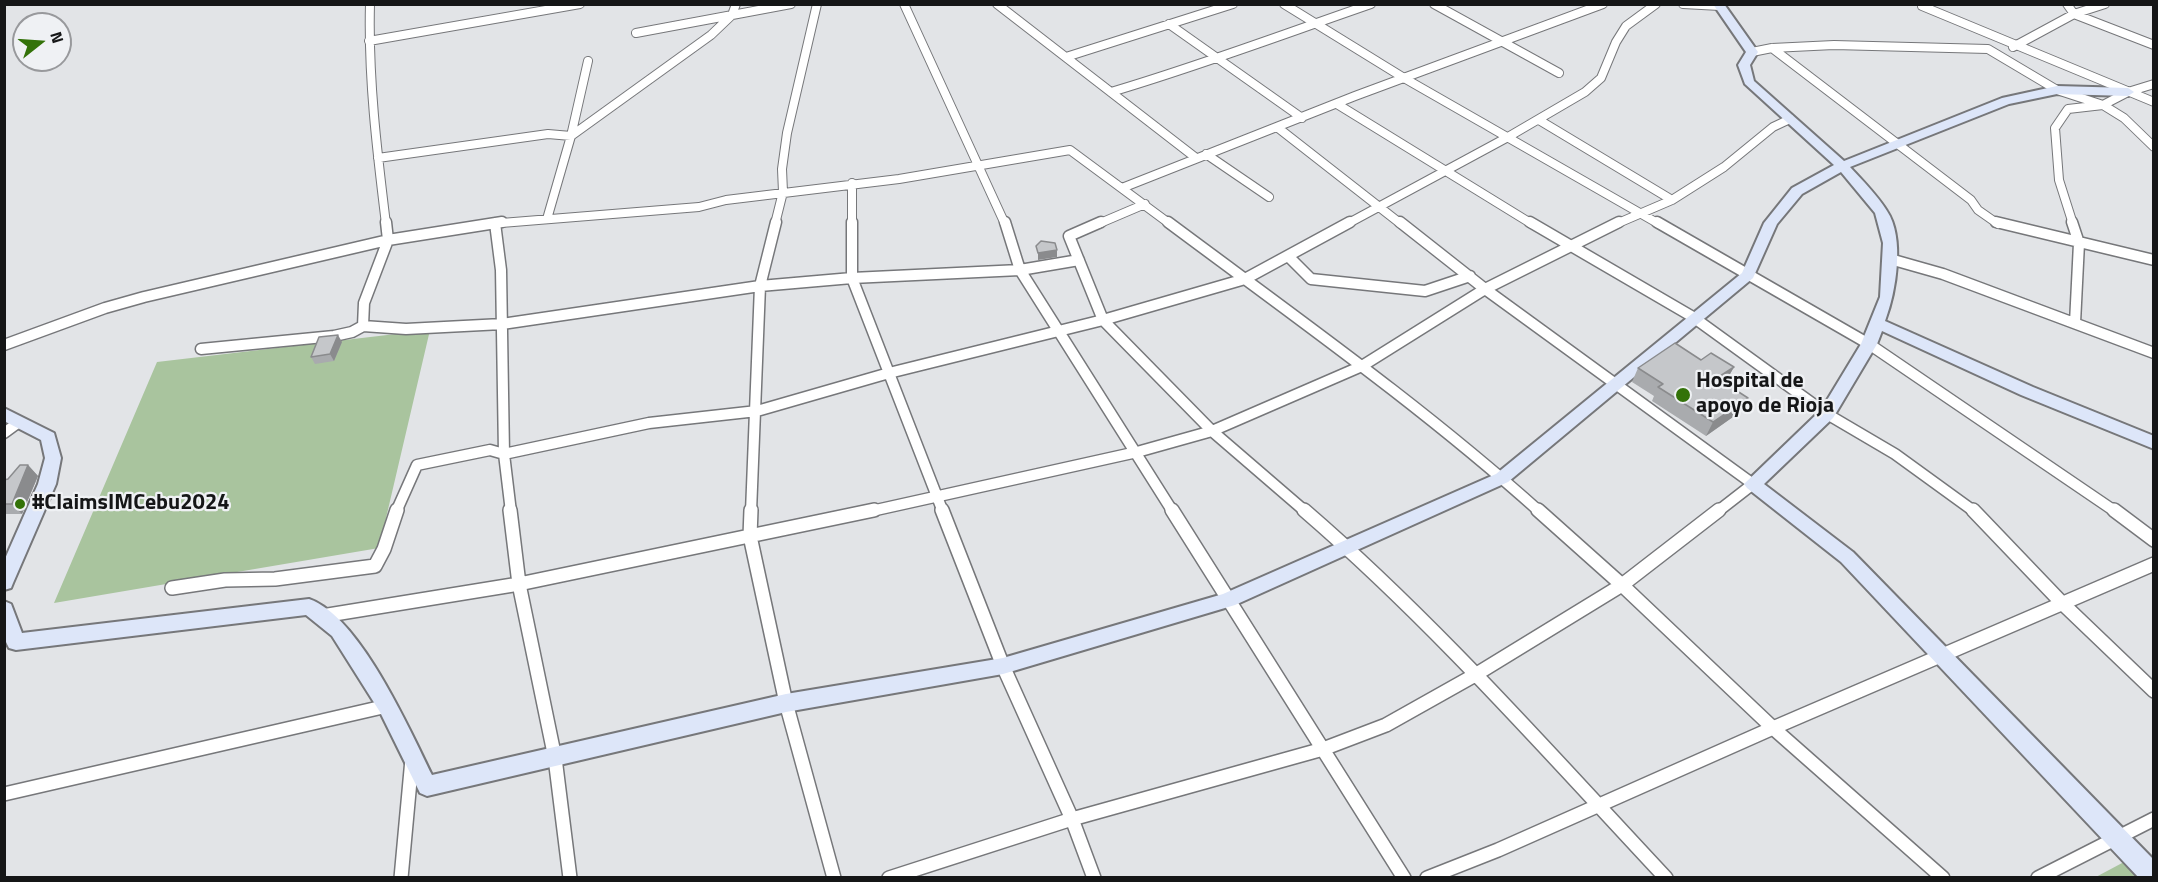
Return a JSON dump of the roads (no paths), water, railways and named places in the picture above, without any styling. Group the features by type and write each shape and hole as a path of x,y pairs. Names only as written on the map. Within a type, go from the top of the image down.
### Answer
{"street":[{"path":"363,326 364,303 388,240 378,158 369,40 370,4"},
{"path":"369,40 580,4"},
{"path":"378,158 548,134 571,135 704,41 732,15 736,4"},
{"path":"636,33 791,4"},
{"path":"817,4 787,133 782,169 783,192 760,286 757,411 750,536 786,703 834,878"},
{"path":"904,4 1002,214 1020,270 1404,878"},
{"path":"997,4 1197,158"},
{"path":"1066,57 1233,4"},
{"path":"1284,4 1404,78 1869,344 2093,495 2154,540"},
{"path":"1111,92 1190,69 1218,57 1371,4"},
{"path":"1434,4 1559,73"},
{"path":"1122,188 1404,78 1603,4"},
{"path":"172,588 225,580 275,579 375,566 384,549 401,497 417,465 490,450 504,454 649,423 757,411 889,373 1103,320 1245,279 1539,120 1590,88 1601,78 1616,42 1626,26 1656,4"},
{"path":"1683,4 1719,5 1752,52"},
{"path":"2067,4 2074,14 2154,45"},
{"path":"889,878 1072,819 1323,749 1386,725 1475,675 1622,585 1753,484 1827,414 1869,344 1887,297 1890,243 1882,213 1842,166 1749,82 1744,65 1752,52 1772,48 1834,45 1988,49 2016,46 2074,14 2104,4"},
{"path":"1922,6 2154,102"},
{"path":"1170,24 1302,118"},
{"path":"1772,48 1897,142 1971,200 1978,210 2000,225 2154,260"},
{"path":"1988,49 2058,90 2103,105 2124,118 2154,147"},
{"path":"547,219 571,135 588,61"},
{"path":"2075,323 2079,243 2059,180 2055,128 2068,108 2103,105 2128,92 2154,84"},
{"path":"6,618 16,642 309,607 339,630 387,706 427,786 786,703 1003,666 1228,600 1502,478 1748,274 1771,223 1797,191 1842,166 1897,142 2006,101 2058,90 2128,92"},
{"path":"1337,104 1443,171 1693,318 1827,414 1895,454 1978,514 2062,603 2154,691"},
{"path":"322,616 519,584 938,497 1137,452 1212,431 1362,366 1485,289 1568,246 1640,212 1672,200 1724,167 1773,127 1790,119"},
{"path":"1539,120 1672,200"},
{"path":"1277,127 1485,289 1753,484 1847,557 1944,655 2154,877"},
{"path":"4,345 105,308 155,294 388,240 495,223 699,207 726,200 899,179 1070,150 1362,366 1502,478 1622,585 1773,728 1942,878"},
{"path":"1206,154 1269,197"},
{"path":"852,183 852,278 1003,666 1072,819 1094,878"},
{"path":"1145,204 1069,236 1103,320 1212,431 1346,546 1475,675 1599,804 1666,878"},
{"path":"495,223 501,270 504,454 519,584 555,758 570,878"},
{"path":"1288,256 1311,279 1425,291 1470,276"},
{"path":"1890,259 1943,274 2154,352"},
{"path":"201,349 334,336 352,332 363,326 406,329 502,324 760,286 852,278 1020,270 1079,260"},
{"path":"1877,323 2027,391 2154,443"},
{"path":"4,433 12,418 48,437 53,458 47,484 4,583"},
{"path":"1427,878 1498,850 1773,728 2154,564"},
{"path":"4,794 387,706"},
{"path":"401,878 412,759"},
{"path":"2038,878 2154,819"}],"place":[{"name":"Hospital de apoyo de Rioja","path":"1683,395"},
{"name":"#ClaimsIMCebu2024","path":"20,504"}]}
